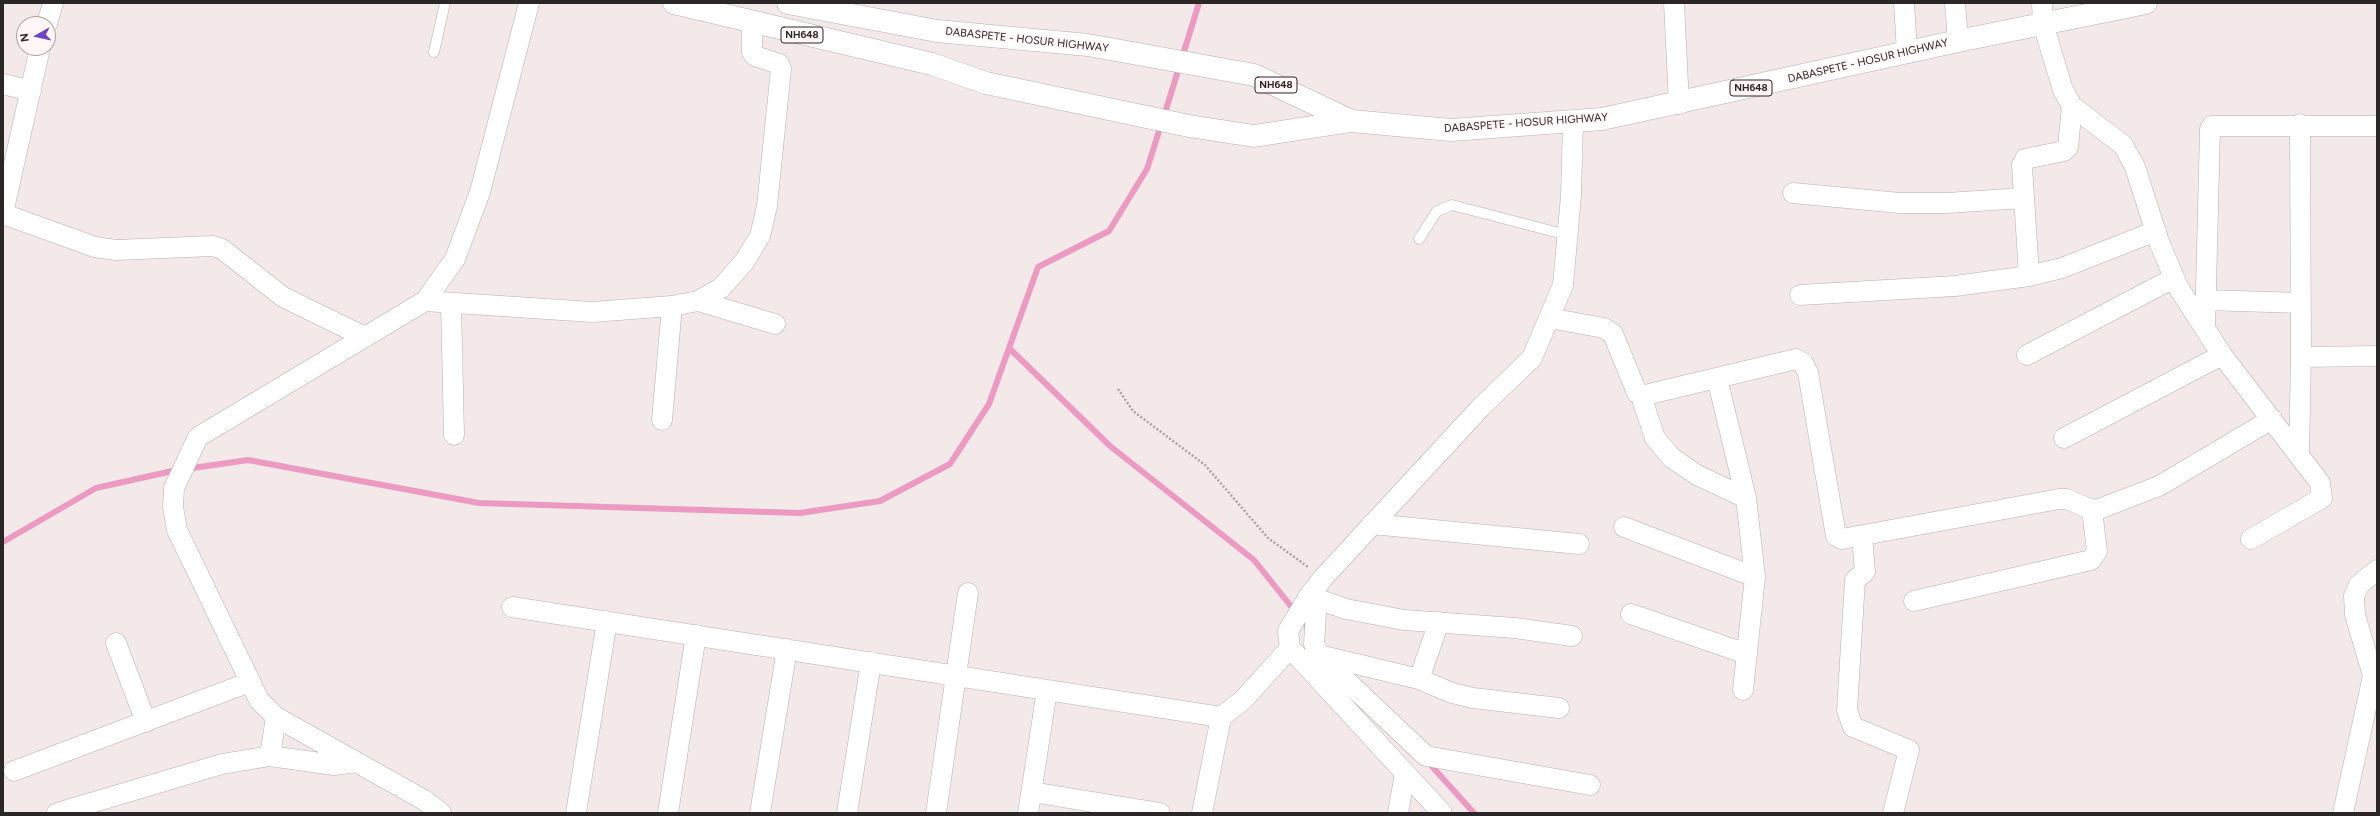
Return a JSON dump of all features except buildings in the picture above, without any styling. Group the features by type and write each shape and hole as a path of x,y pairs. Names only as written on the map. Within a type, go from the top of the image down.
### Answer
{"highway":[{"name":"NH648","path":"674,3 932,64"},
{"name":"DABASPETE - HOSUR HIGHWAY","path":"788,3 937,31 1088,45 1254,75 1351,121"},
{"name":"DABASPETE - HOSUR HIGHWAY","path":"932,64 986,83 1189,126 1254,136 1351,121 1451,130 1602,120 1958,41 2042,13 2146,3"},
{"path":"932,64 937,31"}],"street":[{"path":"49,16 53,3"},
{"path":"441,813 424,800 276,717 259,700 177,530 173,507 174,488 198,437 425,301 455,259 480,192 529,3"},
{"path":"1674,3 1679,104"},
{"path":"1904,3 1907,53"},
{"path":"1955,3 1958,41"},
{"path":"2042,13 2063,90 2072,106 2123,145 2135,167 2156,231 2178,287 2222,355 2320,483 2322,498 2251,539"},
{"path":"425,301 592,312 672,306 698,301 722,288 744,262 760,236 767,206 781,70 779,64 755,56 752,52 752,22"},
{"path":"38,56 3,214 95,247 116,250 217,247 283,297 365,337"},
{"path":"3,84 30,91"},
{"path":"2029,276 2022,165 2025,158 2064,151 2068,147 2072,106"},
{"path":"1202,813 1221,717 1243,700 1289,640 1323,578 1481,407 1532,358 1563,285 1573,122"},
{"path":"2205,328 2210,129 2217,124 2377,126"},
{"path":"2299,456 2301,356 2300,124"},
{"path":"1793,193 1900,203 1947,203 2024,198"},
{"path":"1800,294 1955,286 2029,276 2062,268 2156,231"},
{"path":"2027,355 2174,278"},
{"path":"2206,300 2300,303"},
{"path":"698,301 775,324"},
{"path":"451,303 454,435"},
{"path":"662,420 672,306"},
{"path":"1549,318 1604,328 1612,334 1637,392 1641,396 1655,438 1672,458 1697,475 1746,498"},
{"path":"2064,438 2222,355"},
{"path":"2301,356 2377,356"},
{"path":"1641,396 1796,359 1803,363 1808,373 1836,536 1842,539 2059,498 2067,499 2092,510 2099,509 2159,486 2272,419"},
{"path":"1717,378 1746,498 1755,577 1743,690"},
{"path":"1914,601 2091,560 2097,552 2092,510"},
{"path":"1372,524 1579,544"},
{"path":"1624,527 1755,577"},
{"path":"1862,536 1865,572 1855,580 1847,710 1853,727 1909,750 1893,813"},
{"path":"2342,813 2375,683 2355,615 2354,596 2360,584 2377,570"},
{"path":"936,813 968,593"},
{"path":"1311,598 1346,609 1404,620 1515,628 1572,636"},
{"path":"1311,598 1314,644 1319,656 1426,756 1590,785"},
{"path":"512,607 1221,717"},
{"path":"1631,614 1747,654"},
{"path":"576,813 607,621"},
{"path":"1419,679 1438,622"},
{"path":"668,813 696,635"},
{"path":"1289,640 1405,773 1442,813"},
{"path":"116,643 146,722"},
{"path":"760,813 787,649"},
{"path":"1319,656 1419,679 1452,693 1472,698 1558,708"},
{"path":"847,813 871,662"},
{"path":"14,771 250,682"},
{"path":"1028,813 1047,690"},
{"path":"270,756 276,717"},
{"path":"57,813 222,764 270,756 334,765 356,762"},
{"path":"1398,813 1405,773"},
{"path":"1032,792 1160,813"}],"lane":[{"path":"434,52 445,3"},
{"path":"1419,239 1437,211 1452,205 1567,235"}],"path":[{"path":"1118,388 1133,411 1205,465 1268,538 1323,578"}],"waterway":[{"path":"1164,116 1199,3"},
{"path":"186,469 248,460 479,503 800,513 880,501 950,464 989,404 1038,267 1109,231 1147,169 1161,125"},
{"path":"1009,348 1110,446 1254,560 1310,630"},
{"path":"3,542 96,488 177,470"},
{"path":"1428,762 1474,813"}]}
